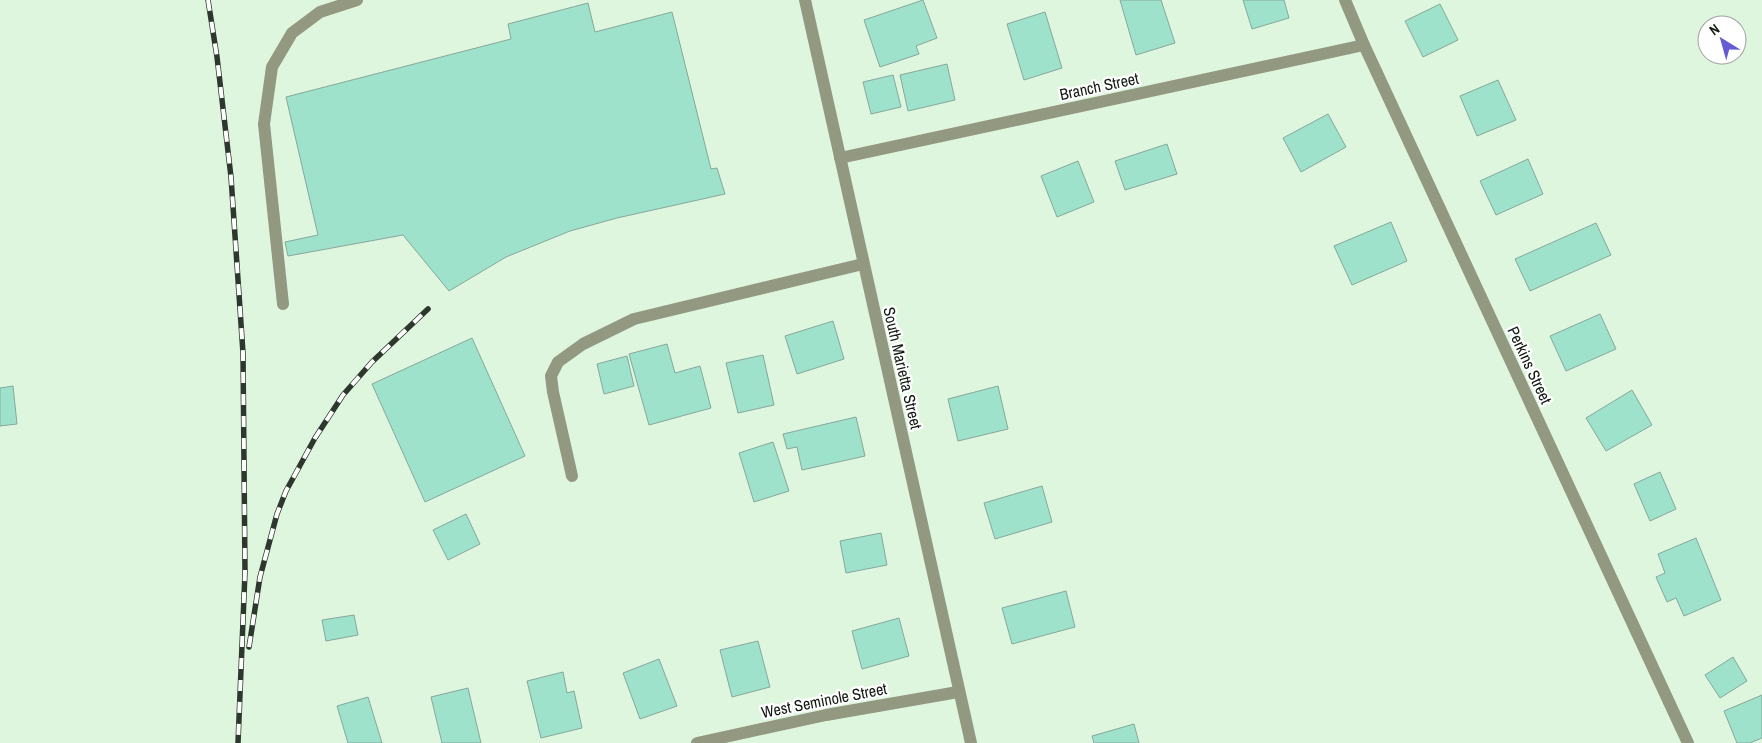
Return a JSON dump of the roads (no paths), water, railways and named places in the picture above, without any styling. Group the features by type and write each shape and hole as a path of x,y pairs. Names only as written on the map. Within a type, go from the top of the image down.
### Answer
{"street":[{"path":"283,304 264,124 272,67 292,33 320,12 357,0"},
{"name":"South Marietta Street","path":"805,0 958,692 971,743"},
{"name":"Perkins Street","path":"1345,0 1364,46 1688,743"},
{"name":"Branch Street","path":"840,158 1364,46"},
{"path":"572,476 551,376 558,362 583,344 634,319 863,264"},
{"name":"West Seminole Street","path":"697,743 826,715 958,692"}],"railway":[{"path":"208,0 217,57 231,177 243,353 245,572 238,743"},
{"path":"249,647 260,577 277,514 286,491 315,438 343,395 372,362 428,309"}]}
